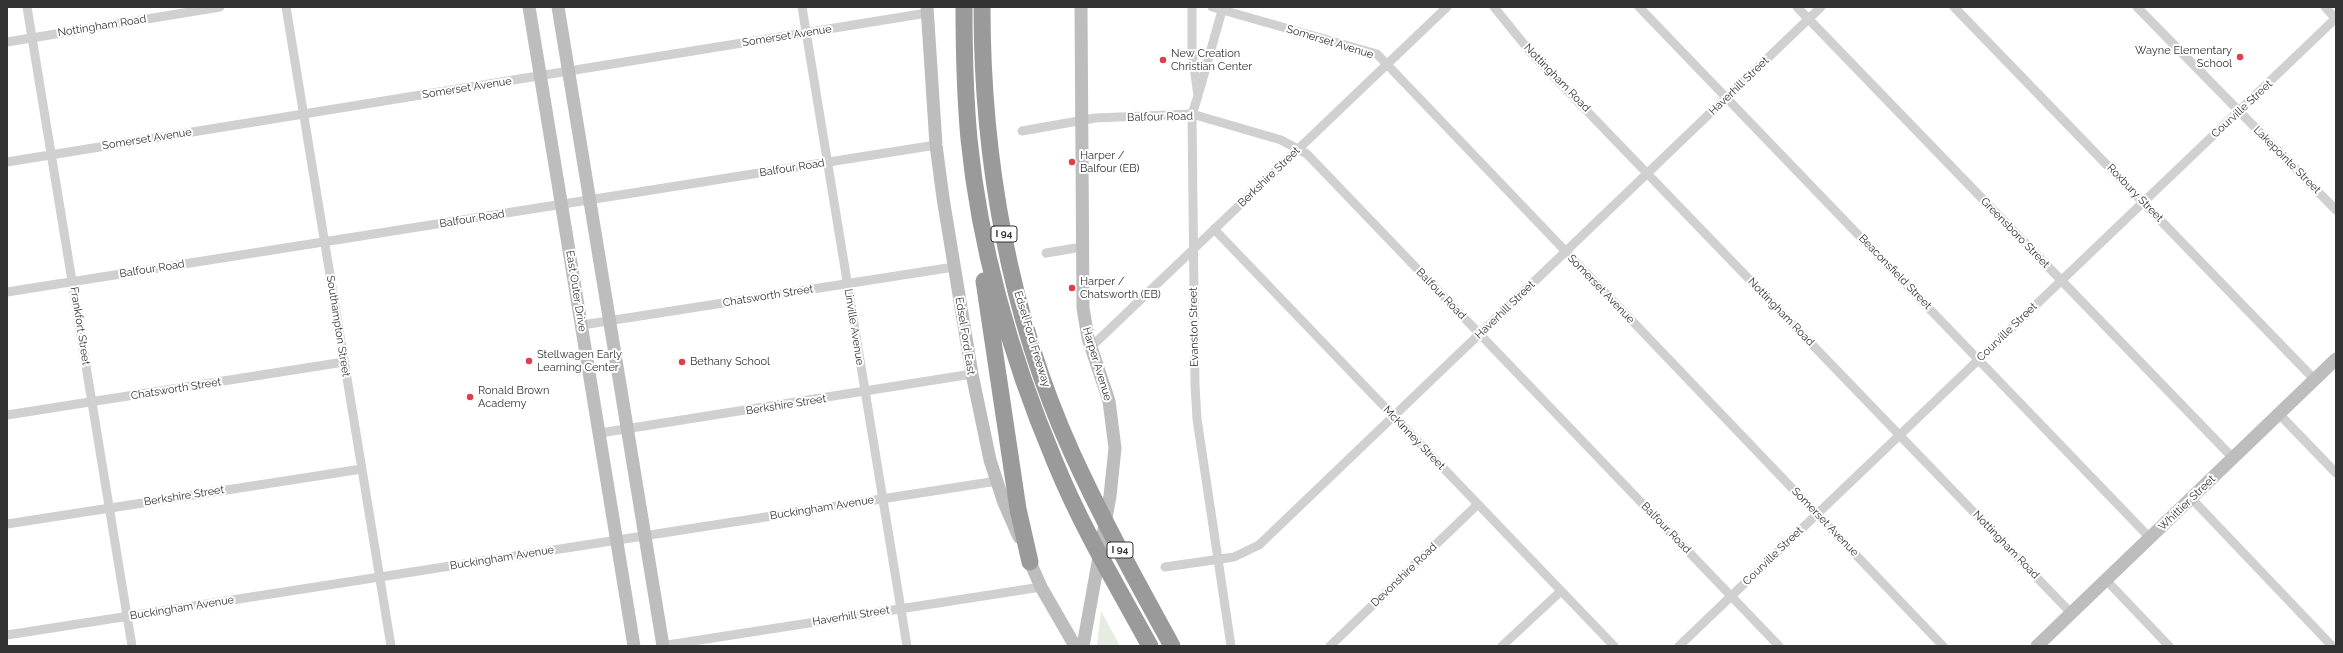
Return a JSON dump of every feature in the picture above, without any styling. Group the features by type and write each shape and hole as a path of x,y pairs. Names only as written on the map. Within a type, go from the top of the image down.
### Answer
{"highway":[{"name":"Edsel Ford Freeway","path":"964,7 969,139 977,197 1004,320 1055,463 1087,529 1150,646"},
{"name":"Edsel Ford Freeway","path":"982,7 984,87 991,160 1004,236 1025,323 1046,387 1072,452 1112,536 1172,646"},
{"path":"977,197 979,246 994,354 1018,509 1030,562"}],"street":[{"name":"Frankfort Street","path":"27,7 132,646"},
{"name":"Nottingham Road","path":"7,42 220,7"},
{"name":"Southampton Street","path":"286,7 391,646"},
{"name":"East Outer Drive","path":"530,7 634,646"},
{"path":"558,7 662,646"},
{"name":"Linville Avenue","path":"802,7 907,646"},
{"name":"Harper Avenue","path":"1081,7 1083,308 1091,347 1109,401 1114,431 1114,468 1110,496 1083,646"},
{"name":"Evanston Street","path":"1192,7 1192,52 1198,96 1192,114 1193,249 1197,412 1231,646"},
{"name":"Somerset Avenue","path":"1212,7 1223,8 1378,54 1386,65 1943,646"},
{"name":"Berkshire Street","path":"1091,347 1447,7"},
{"name":"Nottingham Road","path":"1494,7 1532,54 2071,614"},
{"name":"Beaconsfield Street","path":"1639,7 2150,538"},
{"name":"Greensboro Street","path":"1798,7 2233,458"},
{"name":"Haverhill Street","path":"1165,567 1218,560 1242,555 1259,545 1821,7"},
{"name":"Roxbury Street","path":"1954,7 2315,380"},
{"name":"Lakepointe Street","path":"2137,7 2336,210"},
{"path":"2325,7 2336,19"},
{"path":"1198,96 1223,8"},
{"name":"Somerset Avenue","path":"7,162 806,33 927,10"},
{"name":"Edsel Ford East","path":"927,10 936,145 954,267 981,426 1004,503 1041,587 1075,646"},
{"name":"Courville Street","path":"1678,646 2060,280 2336,19"},
{"name":"Balfour Road","path":"1022,131 1081,122 1095,118 1192,114 1281,140 1299,148 1480,334 1779,646"},
{"name":"Balfour Road","path":"7,292 936,145"},
{"name":"McKinney Street","path":"1214,229 1614,646"},
{"path":"1046,253 1082,247"},
{"name":"Chatsworth Street","path":"582,325 954,267"},
{"name":"Whittier Street","path":"2037,646 2336,359"},
{"name":"Chatsworth Street","path":"7,415 344,362"},
{"name":"Berkshire Street","path":"600,433 628,430 972,374"},
{"path":"2279,414 2336,473"},
{"name":"Berkshire Street","path":"7,524 362,469"},
{"name":"Buckingham Avenue","path":"7,635 997,481"},
{"path":"2191,498 2332,646"},
{"name":"Devonshire Road","path":"1330,646 1478,504"},
{"path":"2106,580 2169,646"},
{"name":"Haverhill Street","path":"662,646 1041,587"},
{"path":"1502,646 1561,591"}],"shaded area":[{"path":"1101,611 1120,646 1097,646"}],"place":[{"name":"Wayne Elementary School","path":"2240,57"},
{"name":"New Creation Christian Center","path":"1163,60"},
{"name":"Harper / Balfour (EB)","path":"1072,162"},
{"name":"Harper / Chatsworth (EB)","path":"1072,288"},
{"name":"Stellwagen Early Learning Center","path":"529,361"},
{"name":"Bethany School","path":"682,362"},
{"name":"Ronald Brown Academy","path":"470,397"}]}
